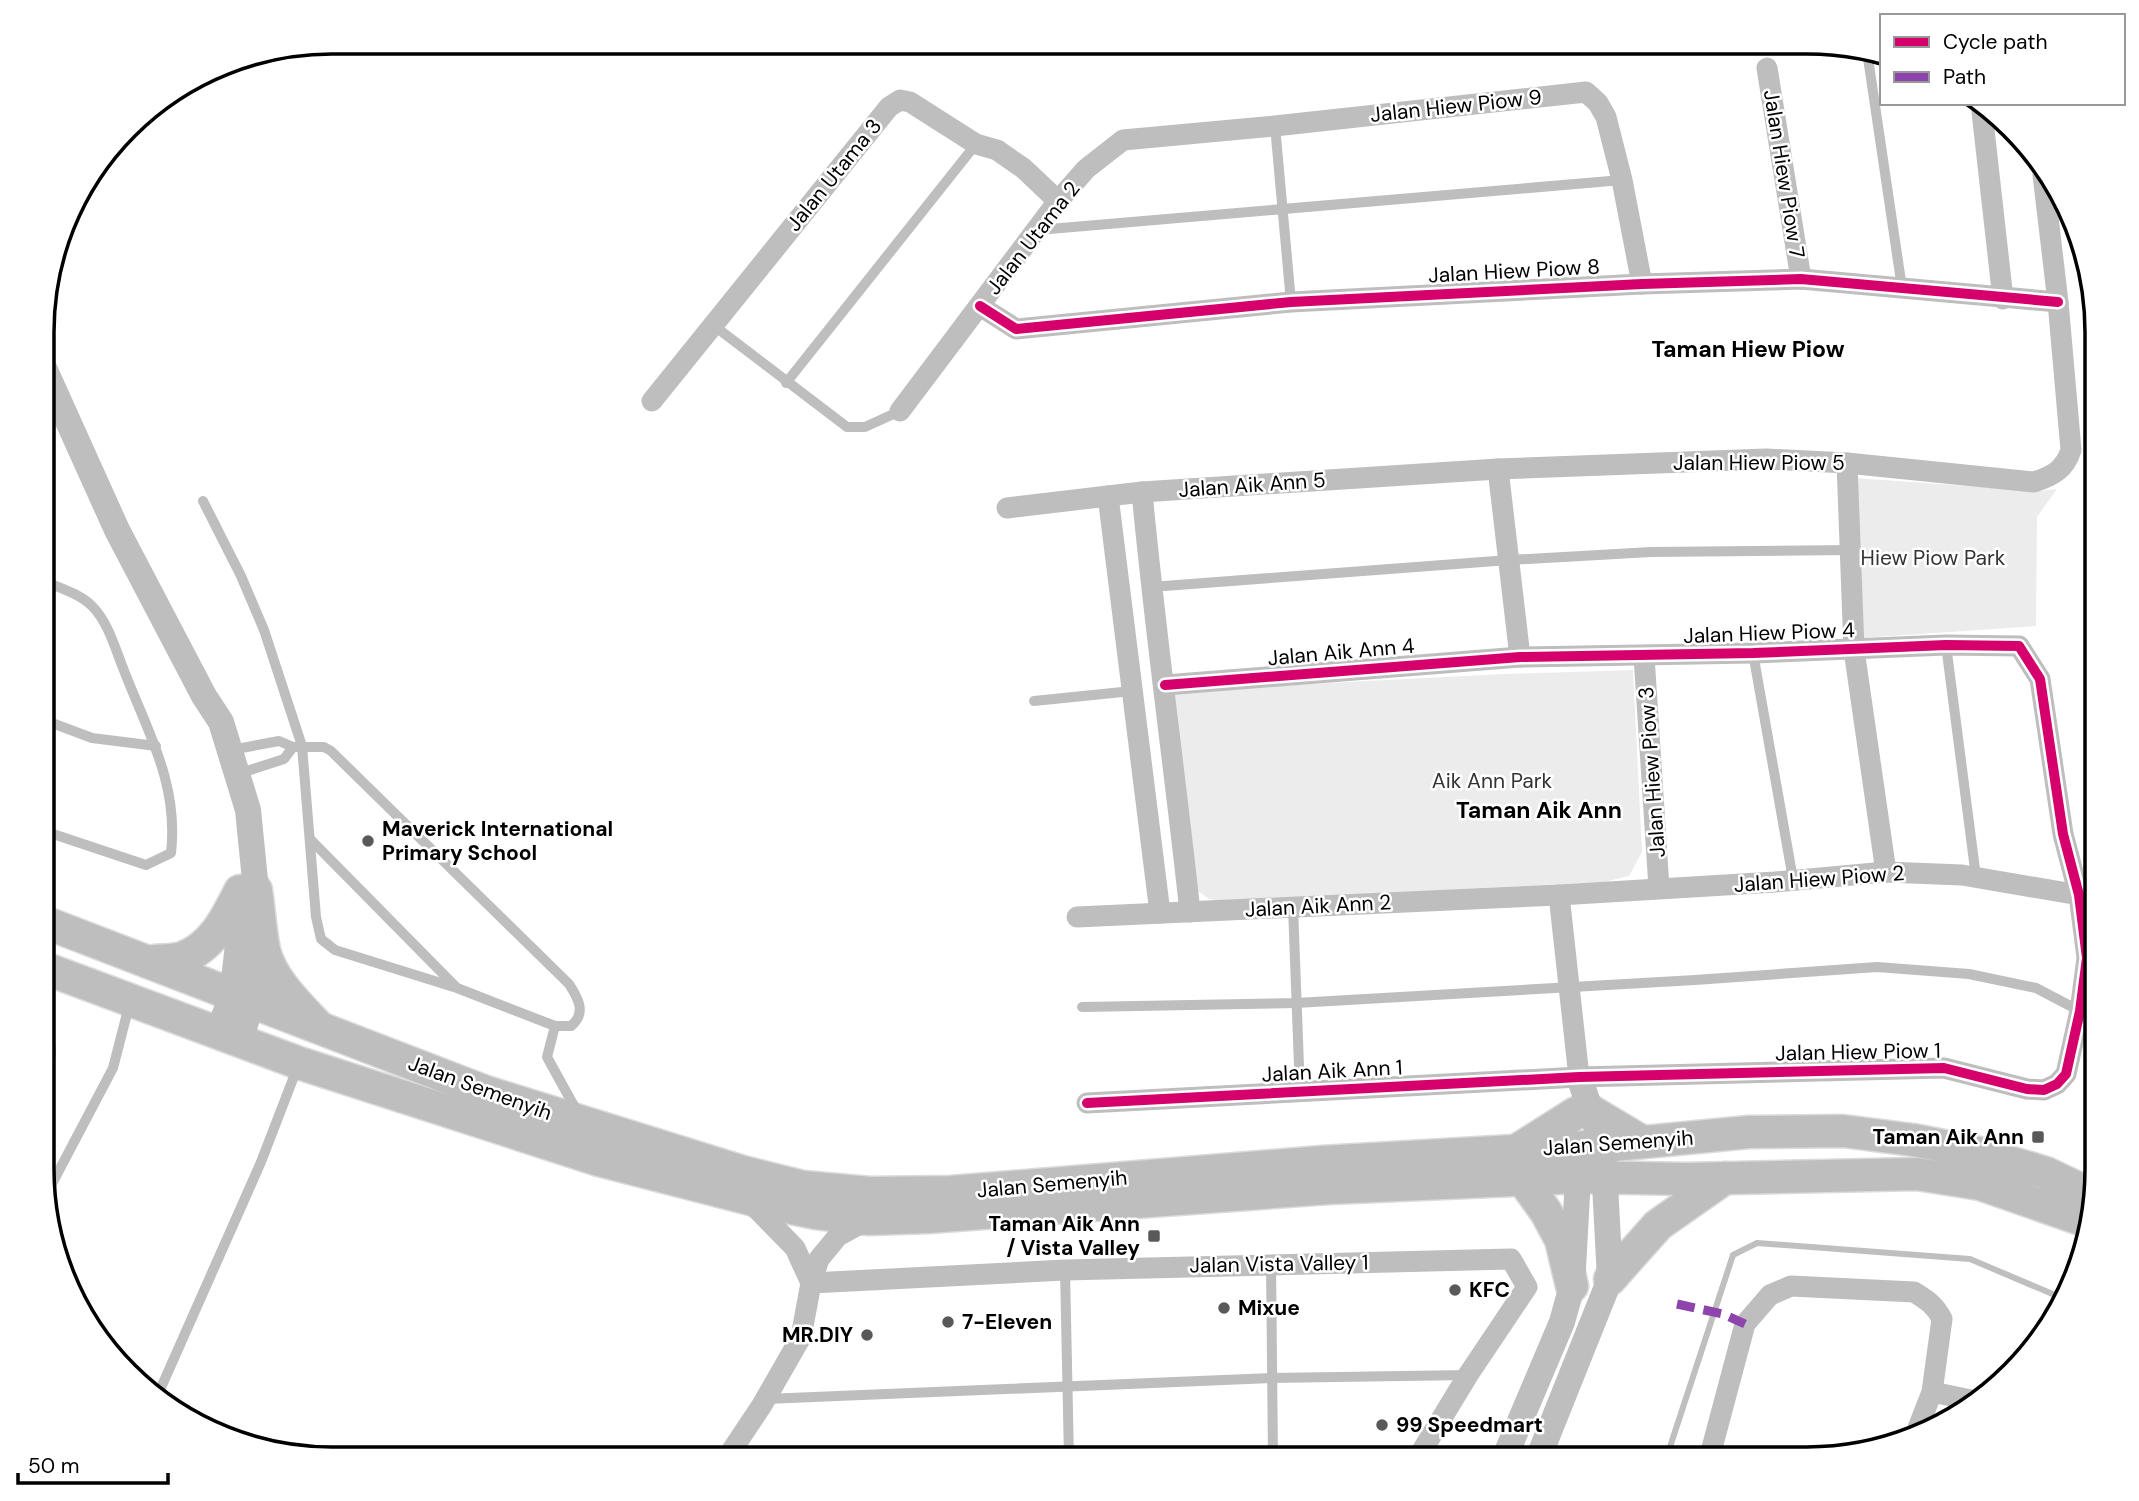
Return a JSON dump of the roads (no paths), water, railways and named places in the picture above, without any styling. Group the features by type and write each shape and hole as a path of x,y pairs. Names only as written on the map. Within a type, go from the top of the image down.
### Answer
{"main road":[{"path":"146,962 182,958 208,942 248,891"},
{"path":"248,891 265,952 273,970 294,1000 322,1030"},
{"name":"Jalan Semenyih","path":"54,926 486,1092 743,1172 803,1186 870,1193 951,1192 1322,1162 1521,1165 1592,1162 1726,1178 1917,1174 1979,1184 2080,1218"},
{"name":"Jalan Semenyih","path":"54,972 299,1063 600,1160 746,1198 816,1213 869,1219 942,1216 1329,1188 1521,1165"},
{"path":"1572,1286 1560,1240 1521,1165 1583,1111 1641,1141"},
{"name":"Jalan Semenyih","path":"1592,1162 1641,1141 1749,1132 1829,1132 1913,1140 1979,1153 2046,1173 2084,1191"},
{"path":"1610,1279 1658,1225 1726,1178"}],"street":[{"name":"Jalan Hiew Piow 7","path":"1767,68 1801,279"},
{"name":"Jalan Hiew Piow 9","path":"1123,141 1586,92 1598,103 1606,117 1643,284"},
{"name":"Jalan Utama 3","path":"652,401 889,107 900,100 910,102 976,144 997,150 1058,201"},
{"path":"1983,117 2003,299"},
{"name":"Jalan Utama 2","path":"900,411 1058,201 1086,169 1123,141"},
{"path":"2045,190 2057,302"},
{"name":"Jalan Hiew Piow 8","path":"980,306 1016,329 1291,302 1643,284 1801,279 2057,302"},
{"name":"Jalan Hiew Piow 5","path":"1498,469 1766,459 1847,463 2034,482 2059,471 2068,461 2071,450 2057,302"},
{"path":"54,390 117,530 220,722 248,810 248,891 240,941 242,1000 229,1036"},
{"path":"1847,463 1854,650 1886,872"},
{"path":"1498,469 1520,657"},
{"name":"Jalan Aik Ann 5","path":"1007,508 1143,492 1498,469"},
{"path":"1143,492 1151,587 1191,912"},
{"path":"1108,496 1160,913"},
{"name":"Jalan Hiew Piow 4","path":"1520,657 1753,653 1945,645 2019,646"},
{"name":"Jalan Hiew Piow 1","path":"2019,646 2040,679 2063,834 2078,895 2085,944"},
{"name":"Jalan Hiew Piow 3","path":"1644,656 1659,888"},
{"name":"Jalan Aik Ann 4","path":"1165,685 1520,657"},
{"path":"204,696 206,728 231,820 240,874 248,891"},
{"name":"Jalan Hiew Piow 2","path":"1559,895 1886,872 1976,877 2078,895"},
{"path":"1543,1447 1610,1279 1583,1111 1559,895"},
{"name":"Jalan Aik Ann 2","path":"1077,916 1559,895"},
{"name":"Jalan Hiew Piow 1","path":"1579,1077 1944,1068 2027,1089 2044,1090 2057,1084 2066,1074 2085,973"},
{"name":"Jalan Aik Ann 1","path":"1087,1102 1579,1077"},
{"path":"1508,1447 1562,1321 1572,1286 1592,1162"},
{"path":"746,1198 795,1248 811,1283"},
{"path":"734,1447 766,1399 801,1337 811,1283 819,1259 838,1236 869,1219"},
{"name":"Jalan Vista Valley 1","path":"811,1283 1065,1270 1511,1259 1527,1287 1468,1375 1424,1447"},
{"path":"1717,1447 1745,1324 1770,1296 1791,1286 1914,1292 1930,1301 1942,1319 1932,1392 1920,1422"},
{"path":"1932,1392 1963,1398"}],"lane":[{"path":"1869,62 1902,288"},
{"path":"1275,126 1291,302"},
{"path":"786,383 976,144"},
{"path":"1035,230 1622,180"},
{"path":"713,326 847,427 865,427 900,411"},
{"path":"203,501 241,576 264,630 298,746 310,839 316,917 321,939 335,950 457,988 555,1026 571,1026 577,1021 581,1010 578,998 569,984 331,751 324,747 298,746 279,741 234,762"},
{"path":"1151,587 1651,552 1850,550"},
{"path":"54,586 92,605 109,633 156,746 172,802 174,828 171,853 146,865 54,834"},
{"path":"1945,645 1976,877"},
{"path":"1753,653 1793,879"},
{"path":"1034,701 1132,691"},
{"path":"54,724 92,738 156,746"},
{"path":"234,762 284,759 298,746"},
{"path":"310,839 457,988"},
{"path":"1293,906 1300,1092"},
{"path":"1082,1007 1296,1003 1877,967 1969,974 2036,988 2080,1011"},
{"path":"55,1177 113,1068 130,999"},
{"path":"555,1026 547,1057 584,1124"},
{"path":"161,1388 261,1162 299,1063"},
{"path":"1271,1263 1273,1447"},
{"path":"1065,1270 1069,1447"},
{"path":"766,1399 1272,1378 1468,1375"}],"waterway":[{"path":"1670,1447 1733,1255 1757,1243 1970,1259 2054,1295"}],"place":[{"name":"Maverick International Primary School","path":"368,841"},
{"name":"Taman Aik Ann","path":"2038,1137"},
{"name":"Taman Aik Ann / Vista Valley","path":"1154,1236"},
{"name":"KFC","path":"1455,1290"},
{"name":"Mixue","path":"1224,1308"},
{"name":"7-Eleven","path":"948,1322"},
{"name":"MR.DIY","path":"867,1335"},
{"name":"99 Speedmart","path":"1382,1425"}],"district":[{"name":"Taman Hiew Piow","path":"1748,349"},
{"name":"Taman Aik Ann","path":"1539,810"}],"park label":[{"name":"Hiew Piow Park","path":"1933,558"},
{"name":"Aik Ann Park","path":"1492,781"}]}
